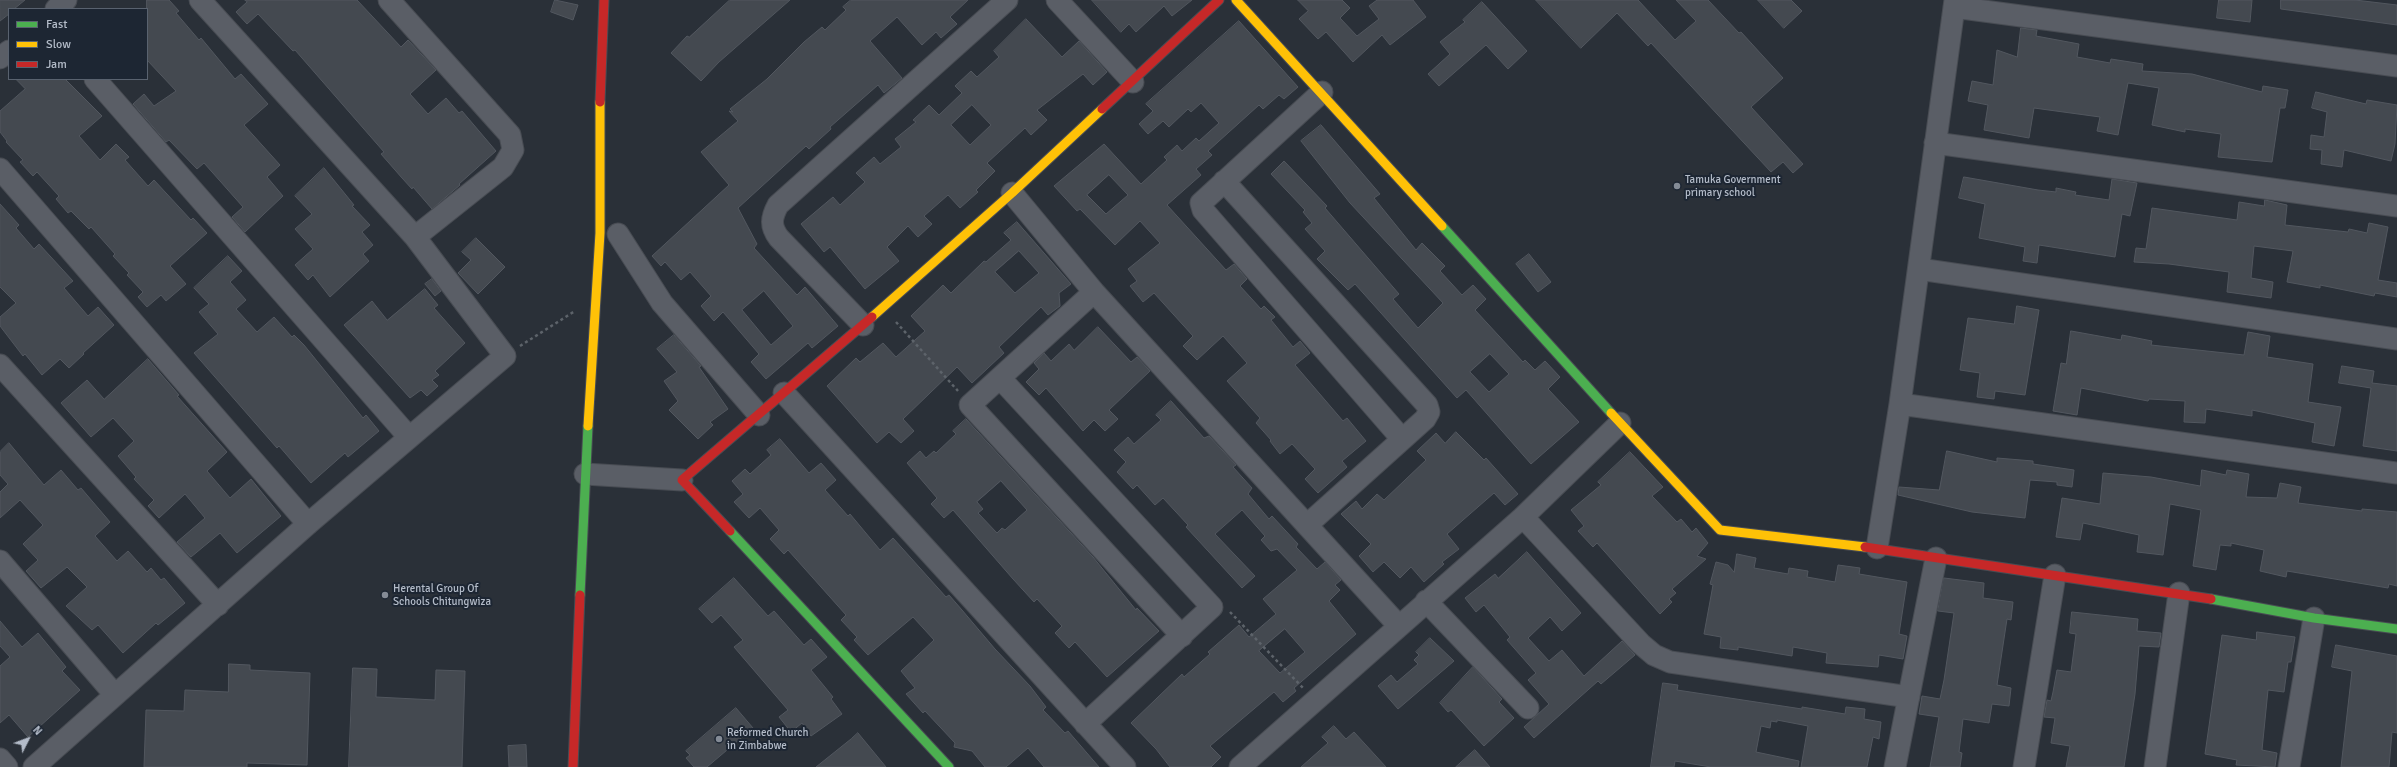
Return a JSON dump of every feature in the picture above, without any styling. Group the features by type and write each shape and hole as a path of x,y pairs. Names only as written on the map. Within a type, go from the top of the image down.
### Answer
{"street":[{"path":"57,8 66,0"},
{"path":"34,767 408,436 505,356 415,237 200,0"},
{"path":"389,0 510,135 513,150 503,167 415,237"},
{"path":"573,767 585,474 600,233 600,101 604,0"},
{"path":"862,325 779,238 772,229 772,216 778,205 1007,0"},
{"path":"1057,0 1132,82"},
{"path":"682,480 759,415 1012,193 1219,0"},
{"path":"1236,0 1322,92 1620,423 1720,530 1876,548 2179,593 2314,618 2397,629"},
{"path":"1876,548 1900,404 1954,4 2397,66"},
{"path":"0,58 8,51"},
{"path":"96,80 408,436"},
{"path":"1322,92 1201,203 1202,210 1402,439"},
{"path":"1935,143 2397,206"},
{"path":"0,169 308,524"},
{"path":"1224,181 1427,405 1428,412 1425,419 1307,525"},
{"path":"1012,193 1094,292 1398,625"},
{"path":"618,234 662,303 759,415"},
{"path":"1918,269 2397,339"},
{"path":"1094,292 970,405 1182,636"},
{"path":"0,365 218,605"},
{"path":"1000,378 1212,607 1085,724"},
{"path":"784,393 1125,767"},
{"path":"1900,404 2397,473"},
{"path":"1240,767 1398,625 1523,517 1620,423"},
{"path":"585,474 682,480 949,767"},
{"path":"1523,517 1640,644 1654,655 1670,662 1909,696"},
{"path":"1895,767 1936,558"},
{"path":"0,561 115,695"},
{"path":"2024,767 2055,575"},
{"path":"2155,767 2179,593"},
{"path":"1426,601 1528,708"},
{"path":"2289,767 2314,618"},
{"path":"0,759 7,767"}],"path":[{"path":"505,356 596,297"},
{"path":"882,307 970,405"},
{"path":"1212,607 1230,612 1315,700"}],"building":[{"path":"0,0 25,0 15,8 8,8 8,15 0,21"},
{"path":"147,0 169,0 179,11 176,13 199,40 201,38 235,79 241,74 268,104 244,125 280,165 267,177 283,196 245,232 232,217 243,207 204,163 197,169 169,140 166,142 133,104 144,94 154,106 176,91 148,61"},
{"path":"245,0 357,0 401,47 408,40 436,70 410,94 428,114 446,98 459,113 462,111 496,151 432,209 381,154 384,152 295,50 293,51 258,14 247,24 236,12 247,2"},
{"path":"555,0 578,5 573,20 551,12"},
{"path":"730,0 790,0 719,62 701,81 671,53 687,36 689,37"},
{"path":"851,0 968,0 950,17 957,24 941,38 936,32 922,45 897,17 870,41 902,78 884,93 878,85 830,127 831,129 809,149 806,146 738,208 757,244 754,248 797,295 805,287 838,326 812,348 808,343 766,379 751,362 759,354 723,312 714,321 701,306 711,296 690,272 681,280 665,262 661,266 652,256 729,185 701,152 738,121 729,111 733,112 730,109 767,79 804,42 822,27 825,30 846,10 843,7","holes":["764,291 793,326 771,345 742,310"]},
{"path":"1092,0 1192,0 1172,16 1164,6 1136,32 1129,24 1121,32"},
{"path":"1298,0 1342,0 1350,8 1340,18 1357,36 1379,19 1369,6 1377,0 1413,0 1426,17 1390,45 1382,35 1353,62 1326,32 1318,39 1299,19 1308,11"},
{"path":"1536,0 1638,0 1675,40 1696,21 1676,0 1708,0 1739,33 1741,32 1783,78 1751,107 1803,164 1793,173 1783,162 1771,172 1651,43 1648,46 1617,13 1581,48"},
{"path":"1758,0 1791,0 1802,11 1784,28"},
{"path":"2219,0 2252,0 2250,22 2217,18"},
{"path":"2281,0 2355,0 2397,5 2397,25 2281,9"},
{"path":"1482,2 1527,51 1508,69 1486,45 1439,86 1428,74 1450,54 1440,42 1465,22 1463,20"},
{"path":"1026,19 1062,57 1079,41 1107,72 1093,85 1083,74 1037,110 1047,120 1031,135 1025,128 987,163 995,171 976,190 978,192 960,208 948,195 924,216 932,224 918,237 908,226 887,247 899,261 865,289 830,247 824,252 801,224 833,197 840,205 865,182 856,173 874,157 880,164 901,147 895,139 916,122 913,120 929,105 939,115 962,93 955,86 971,71 977,77 999,57 994,51","holes":["972,105 991,125 970,145 951,125"]},
{"path":"1239,21 1298,87 1284,99 1279,95 1263,109 1259,105 1208,151 1212,155 1196,169 1201,175 1167,205 1226,270 1234,264 1247,279 1240,286 1261,309 1264,306 1275,317 1271,320 1293,347 1300,341 1310,353 1295,365 1343,421 1347,418 1366,441 1342,461 1347,467 1318,493 1305,479 1315,469 1292,444 1280,454 1270,441 1271,440 1256,423 1260,418 1227,381 1247,363 1223,336 1197,360 1183,346 1193,336 1154,293 1143,302 1130,286 1137,281 1128,269 1160,243 1140,221 1115,245 1080,209 1077,211 1054,186 1104,144 1141,184 1167,160 1164,157 1177,145 1182,151 1196,138 1199,141 1219,123 1201,103 1191,112 1188,109 1169,127 1163,121 1148,134 1139,124 1153,111 1146,104","holes":["1109,175 1128,195 1106,214 1087,195"]},
{"path":"2021,28 2037,30 2036,36 2079,44 2077,57 2110,63 2111,59 2143,64 2142,71 2192,74 2262,92 2263,86 2288,90 2285,108 2280,108 2272,162 2218,157 2221,134 2185,129 2185,132 2152,125 2159,88 2128,83 2118,135 2097,131 2100,117 2034,108 2029,138 1984,130 1988,105 1968,101 1972,81 1993,85 1997,50 2017,57"},
{"path":"17,80 66,80 102,116 79,136 100,160 116,144 129,157 125,160 148,186 154,180 191,220 193,218 207,233 170,266 186,284 166,301 161,295 147,307 138,297 143,292 127,275 129,273 113,256 115,254 91,227 89,229 71,211 68,213 56,199 59,196 37,172 33,176 20,162 23,160 6,142 7,141 0,132 0,111 25,89"},
{"path":"2316,92 2366,104 2367,100 2397,105 2395,144 2391,161 2344,150 2342,167 2321,164 2322,150 2310,149 2311,135 2324,137 2327,112 2312,108"},
{"path":"1321,125 1380,194 1374,198 1416,250 1422,243 1445,266 1440,271 1462,295 1473,285 1486,299 1475,310 1523,362 1525,360 1535,370 1545,361 1560,377 1548,389 1579,422 1531,464 1466,390 1457,398 1355,284 1348,290 1317,259 1325,251 1305,229 1312,223 1303,212 1305,210 1271,174 1284,161 1327,206 1325,208 1399,294 1393,299 1418,328 1443,303 1350,203 1301,141","holes":["1490,354 1509,374 1489,392 1470,372"]},
{"path":"324,168 354,205 352,206 370,225 362,232 373,245 363,254 369,261 330,297 313,275 308,280 295,265 313,249 295,229 312,214 295,196"},
{"path":"1964,177 2038,190 2056,192 2056,188 2076,192 2075,195 2109,200 2112,179 2137,183 2130,216 2122,214 2115,257 2039,245 2037,263 2023,261 2025,247 1979,238 1985,204 1959,198"},
{"path":"2265,200 2287,205 2285,225 2348,232 2349,229 2367,233 2369,223 2388,227 2378,280 2397,283 2397,297 2375,293 2374,296 2320,285 2320,288 2287,282 2293,251 2254,246 2251,278 2273,282 2271,298 2227,292 2229,272 2169,264 2134,262 2136,248 2146,249 2152,208 2237,220 2239,202 2264,206"},
{"path":"0,204 19,225 16,228 34,249 39,244 73,281 64,288 88,316 98,307 114,325 69,368 60,359 42,375 25,354 23,356 0,326 0,317 16,303 0,287"},
{"path":"1017,222 1071,284 1059,293 1060,306 1048,315 1041,307 999,347 1004,353 972,383 957,367 903,419 914,431 901,443 889,432 877,443 827,386 856,358 860,362 883,343 896,357 925,331 911,316 943,285 951,293 984,261 986,262 1011,240 1004,233","holes":["1019,251 1039,273 1015,293 995,272"]},
{"path":"476,238 505,267 478,294 458,273 471,260 462,252"},
{"path":"1529,254 1551,282 1538,292 1516,264"},
{"path":"228,256 242,271 230,282 246,300 236,309 257,332 274,317 292,337 294,335 304,345 363,418 366,415 379,431 348,457 345,453 311,483 279,446 277,448 194,353 218,334 199,312 209,304 194,288"},
{"path":"432,279 441,291 435,296 425,284"},
{"path":"425,289 438,305 434,308 465,343 435,371 439,375 432,380 438,386 427,396 421,390 410,398 344,325 372,301 387,320"},
{"path":"2017,306 2039,310 2025,395 1995,391 1994,399 1977,397 1980,373 1960,370 1968,318 2014,324"},
{"path":"1098,327 1131,362 1137,357 1150,371 1109,410 1118,419 1105,431 1094,420 1083,431 1046,388 1039,395 1026,382 1039,369 1034,363 1044,353 1051,361 1069,344 1074,350"},
{"path":"2071,331 2121,340 2122,335 2152,341 2151,345 2244,355 2248,332 2270,336 2267,357 2313,364 2308,402 2341,407 2334,446 2312,442 2315,423 2252,410 2252,416 2206,409 2205,423 2184,422 2185,401 2149,399 2148,401 2081,388 2077,415 2053,411 2061,363 2066,364"},
{"path":"674,335 701,366 699,367 728,409 710,422 713,425 698,439 669,410 678,401 664,381 677,372 657,349"},
{"path":"148,359 179,395 177,396 227,452 207,471 230,498 251,479 281,516 237,553 220,533 191,557 177,542 205,518 185,494 159,518 148,506 154,500 134,479 136,477 118,456 134,441 113,418 91,437 61,403 87,380 104,399"},
{"path":"2342,366 2374,371 2372,383 2397,386 2397,451 2363,446 2371,388 2339,383"},
{"path":"1171,401 1204,438 1209,436 1236,465 1233,467 1252,488 1248,494 1269,519 1272,516 1298,544 1296,547 1317,569 1325,562 1341,580 1335,585 1340,590 1329,601 1356,634 1294,688 1296,691 1283,702 1274,692 1210,746 1221,757 1211,767 1170,767 1156,749 1131,723 1182,674 1184,677 1210,654 1208,652 1239,625 1249,637 1276,614 1263,599 1297,570 1277,549 1271,551 1261,540 1265,536 1242,510 1215,534 1255,576 1242,588 1186,527 1188,525 1163,498 1155,505 1137,485 1133,489 1117,472 1126,462 1114,450 1128,437 1134,444 1161,420 1156,415","holes":["1285,629 1305,652 1280,673 1259,651"]},
{"path":"966,419 1093,557 1136,610 1137,608 1159,631 1107,677 1075,642 1069,648 1055,633 1062,626 1037,599 1034,602 953,510 944,518 931,504 937,498 907,463 920,451 926,458 934,451 936,453 956,434 953,431","holes":["1001,481 1027,510 1005,530 1002,528 997,533 978,513 983,509 977,502"]},
{"path":"1456,432 1484,460 1486,458 1518,494 1505,505 1494,493 1447,534 1459,549 1442,562 1444,564 1424,582 1411,567 1400,578 1384,562 1373,572 1359,556 1371,544 1341,514 1356,501 1362,509 1377,494 1384,500 1426,460 1417,451 1436,433 1445,443"},
{"path":"780,439 809,473 821,463 836,480 825,490 848,516 850,514 880,550 893,538 946,597 949,595 995,649 1030,686 1046,707 1043,710 1065,733 1068,731 1099,767 1044,767 1028,748 1006,767 985,767 972,751 954,747 955,743 925,711 923,713 906,694 915,688 901,671 934,640 913,617 868,655 854,640 857,637 841,620 846,615 788,550 784,554 770,539 779,530 760,508 749,518 734,502 743,494 732,481 745,469 750,474 771,455 767,450"},
{"path":"9,443 44,485 61,470 78,490 81,488 110,522 95,536 117,561 128,551 147,572 151,568 161,580 164,578 185,603 158,625 156,623 123,653 98,625 92,630 66,606 87,587 67,567 41,588 26,571 38,560 23,544 43,525 20,500 0,518 0,492 8,484 0,475 0,452"},
{"path":"1947,451 1997,462 1997,458 2033,461 2033,464 2074,470 2072,487 2057,485 2057,482 2030,480 2025,518 1972,512 1898,495 1899,487 1939,490"},
{"path":"1630,452 1663,487 1652,496 1677,522 1681,519 1692,532 1696,528 1708,543 1697,556 1706,559 1672,589 1676,593 1669,599 1672,602 1660,614 1597,543 1593,547 1578,531 1584,526 1571,510 1601,485 1598,482"},
{"path":"2202,470 2226,475 2227,470 2249,474 2246,497 2277,498 2280,483 2301,487 2298,503 2362,511 2362,509 2397,512 2397,586 2389,584 2388,588 2287,571 2286,577 2260,571 2264,550 2231,543 2231,546 2220,545 2216,570 2193,566 2201,510 2170,504 2163,555 2137,552 2139,535 2083,523 2080,540 2056,537 2062,498 2100,504 2103,473 2151,477 2200,486"},
{"path":"1527,552 1581,613 1562,631 1550,617 1528,638 1549,661 1562,650 1584,676 1622,641 1635,655 1601,684 1598,681 1534,738 1524,727 1549,704 1528,680 1536,673 1507,640 1510,637 1484,605 1476,612 1465,598 1495,574 1498,578"},
{"path":"1737,554 1756,558 1754,568 1788,574 1789,568 1808,571 1807,577 1835,582 1838,565 1860,568 1859,574 1907,582 1899,634 1907,636 1903,659 1879,655 1878,667 1826,663 1827,653 1793,647 1792,656 1738,647 1738,650 1720,648 1721,637 1704,634 1713,585 1710,584 1716,562 1728,565 1734,572"},
{"path":"734,578 768,616 774,611 804,645 811,639 827,657 811,670 833,697 831,699 842,714 811,736 802,723 791,732 779,717 788,710 734,647 743,640 721,615 712,623 699,609"},
{"path":"1944,578 1984,583 1983,598 2013,602 2011,620 2007,619 1997,685 2011,688 2009,706 1992,704 1989,723 1963,719 1959,752 1962,753 1960,767 1930,767 1939,717 1919,714 1922,696 1940,699 1944,680 1954,613 1938,611"},
{"path":"2072,612 2138,619 2137,631 2161,633 2159,647 2139,646 2135,694 2124,767 2066,767 2070,746 2051,743 2055,718 2044,717 2047,700 2051,701 2057,670 2071,672 2076,634 2070,633"},
{"path":"0,621 22,647 38,633 66,667 62,671 80,690 28,737 9,715 0,723 0,666 10,657 0,646"},
{"path":"2257,632 2295,637 2291,662 2288,662 2284,692 2268,690 2262,750 2277,753 2275,767 2236,765 2237,760 2205,754 2222,635 2256,640"},
{"path":"1430,638 1454,661 1398,709 1378,686 1391,675 1397,682 1418,664 1414,660 1419,655 1416,652"},
{"path":"2336,645 2397,656 2397,733 2392,732 2389,767 2341,767 2352,671 2332,667"},
{"path":"229,664 250,665 250,670 310,673 307,765 247,763 247,767 144,767 146,710 184,711 185,690 228,692"},
{"path":"1473,667 1502,699 1499,702 1514,718 1484,746 1451,710 1448,712 1440,703"},
{"path":"353,668 377,669 376,697 435,700 436,670 465,671 462,767 349,767"},
{"path":"1663,683 1678,685 1677,690 1802,709 1802,707 1845,714 1846,707 1865,709 1864,719 1881,722 1879,739 1873,737 1867,767 1801,767 1808,726 1777,720 1777,722 1771,721 1770,728 1761,726 1756,752 1799,761 1798,767 1711,767 1675,761 1674,767 1651,767"},
{"name":"Reformed Church in Zimbabwe","path":"736,708 753,728 707,767 694,767 686,758 690,755 686,751"},
{"path":"1334,726 1346,739 1354,732 1386,767 1301,767 1328,743 1322,737"},
{"path":"858,733 886,767 816,767 851,739"},
{"path":"526,745 527,767 509,767 508,746"},
{"path":"1475,750 1490,767 1456,767"}],"traffic: fast":[{"path":"1442,226 1611,413"},
{"path":"580,595 588,426"},
{"path":"730,531 949,767"},
{"path":"2211,599 2314,618 2397,629"}],"traffic: slow":[{"path":"1236,0 1442,226"},
{"path":"588,426 600,233 600,102"},
{"path":"872,317 1012,193 1102,109"},
{"path":"1611,413 1720,530 1865,547"}],"traffic: jam":[{"path":"600,102 604,0"},
{"path":"1102,109 1219,0"},
{"path":"730,531 682,480 872,317"},
{"path":"1865,547 2211,599"},
{"path":"573,767 580,595"}],"place":[{"name":"Tamuka Government primary school","path":"1677,186"},
{"name":"Herental Group Of Schools Chitungwiza","path":"385,595"},
{"name":"Reformed Church in Zimbabwe","path":"719,739"}]}
